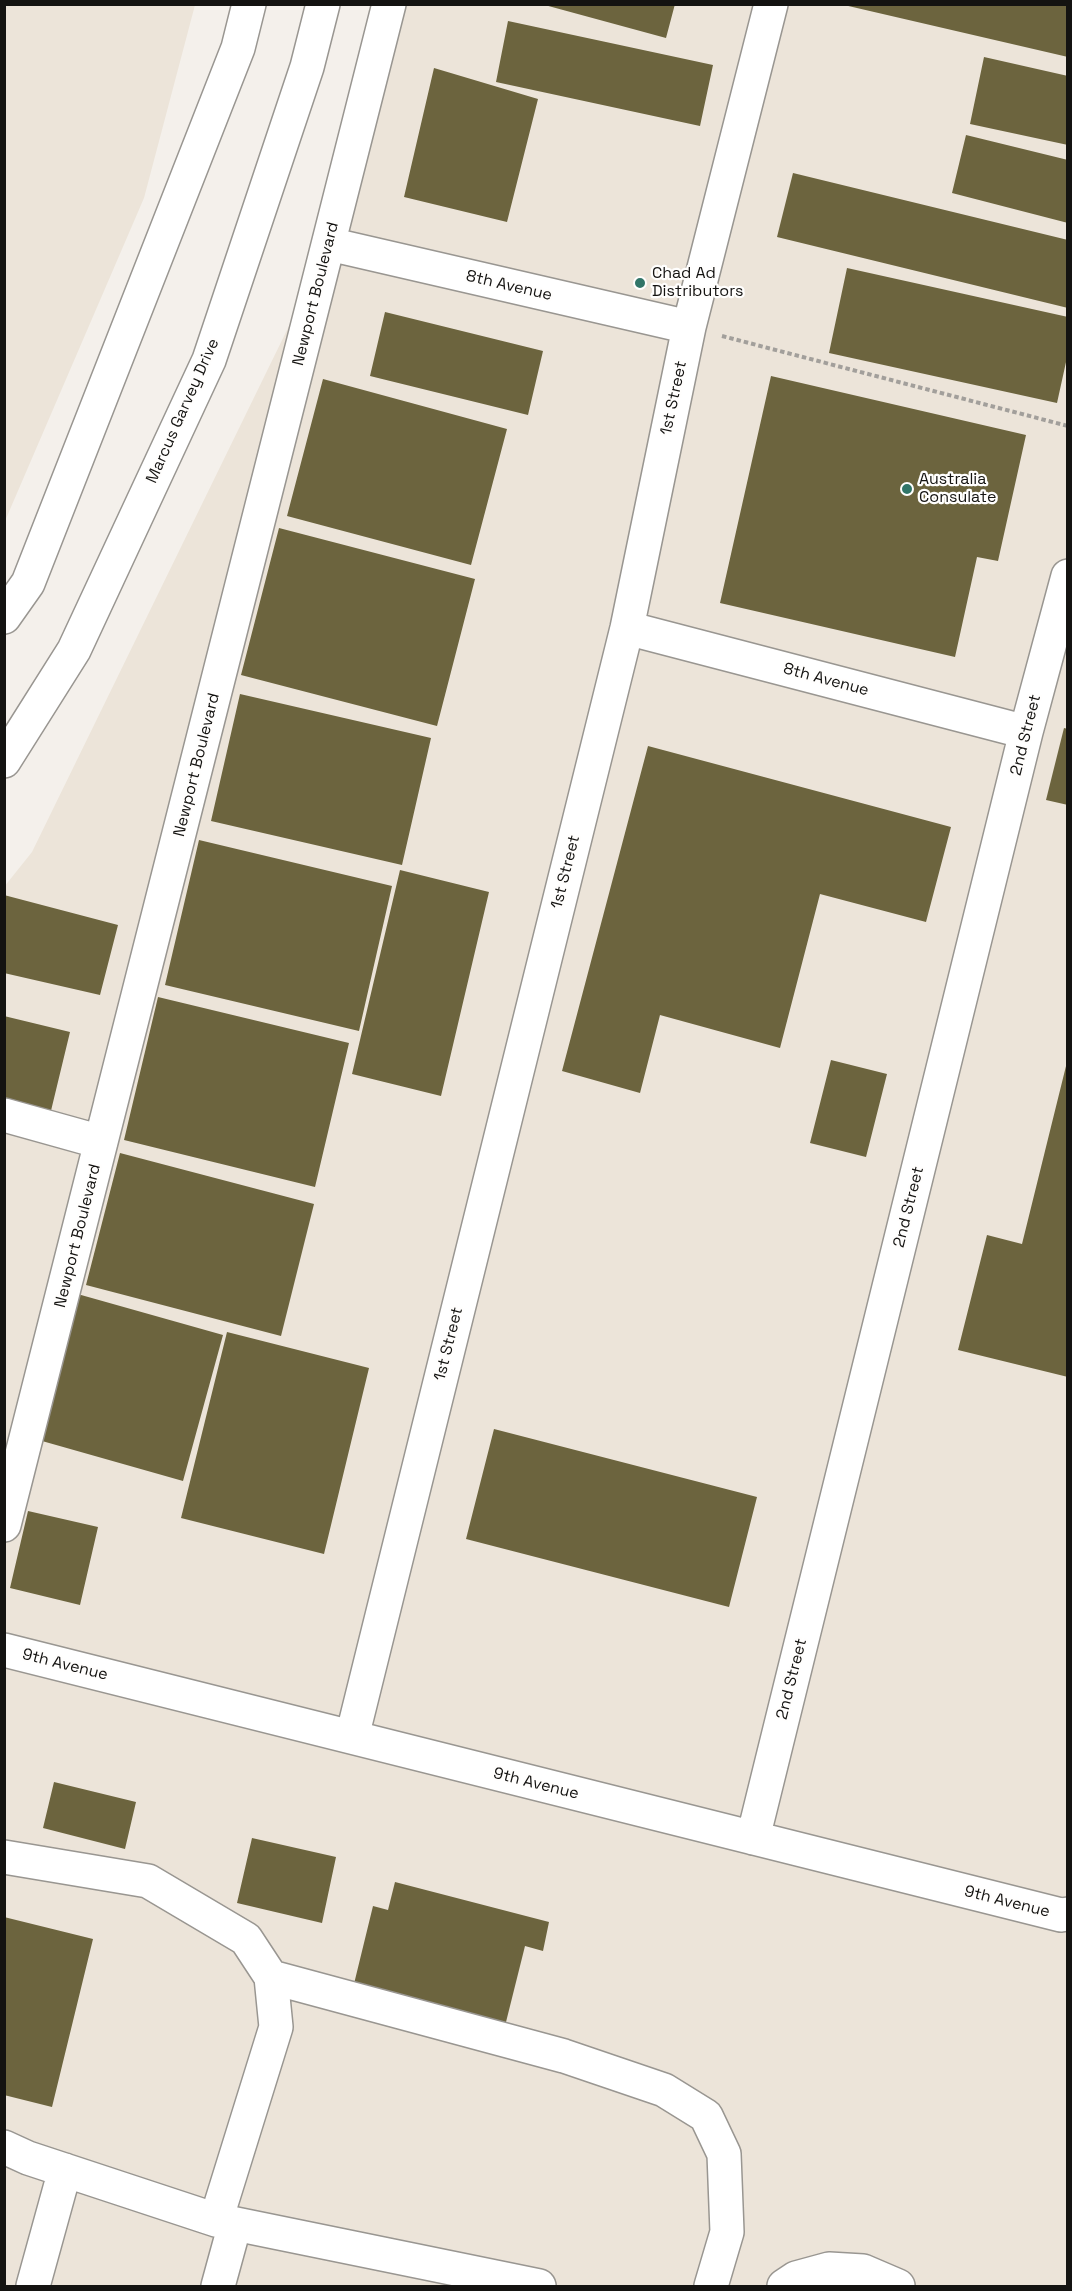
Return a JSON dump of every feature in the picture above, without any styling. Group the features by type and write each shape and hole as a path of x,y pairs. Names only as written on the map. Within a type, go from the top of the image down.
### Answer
{"main road":[{"path":"4,617 28,583 238,48 249,4"},
{"name":"Marcus Garvey Drive","path":"4,761 74,650 209,360 307,67 323,4"},
{"name":"Newport Boulevard","path":"4,1526 388,4"},
{"name":"1st Street","path":"352,1737 627,628 689,327 771,4"},
{"name":"8th Avenue","path":"329,244 689,327"},
{"name":"2nd Street","path":"753,1838 1026,732 1068,576"},
{"name":"8th Avenue","path":"627,628 1026,732"},
{"path":"4,1115 102,1142"},
{"name":"9th Avenue","path":"4,1650 1061,1915 1068,1914"},
{"path":"4,1857 148,1881 246,1939 271,1977 276,2027 226,2222 218,2286"},
{"path":"271,1977 564,2056 664,2091 705,2116 724,2154 727,2232 711,2286"},
{"path":"4,2147 65,2170 226,2222 539,2286"},
{"path":"33,2286 65,2170"},
{"path":"784,2286 796,2278 828,2269 863,2271 898,2286"}],"path":[{"path":"689,327 1068,426"}],"shaded area":[{"path":"5,4 195,5 144,198 5,521"},
{"path":"389,5 1067,5 1067,2286 5,2286 4,887 32,852 329,244"}],"building":[{"path":"541,4 675,4 666,38"},
{"path":"1068,4 1068,57 844,5"},
{"path":"508,21 713,65 700,126 496,82"},
{"path":"984,57 1068,76 1068,145 970,124"},
{"path":"434,68 538,99 507,222 404,197"},
{"path":"966,135 1068,160 1068,223 952,193"},
{"path":"793,173 1068,240 1068,308 777,237"},
{"path":"847,268 1068,317 1068,353 1057,403 829,353"},
{"path":"385,312 543,351 528,415 370,376"},
{"path":"771,376 1026,435 998,561 977,557 955,657 720,603"},
{"path":"323,379 507,429 471,565 287,516"},
{"path":"279,528 475,579 437,726 241,675"},
{"path":"240,694 431,738 402,865 211,821"},
{"path":"1064,728 1068,729 1068,805 1046,800"},
{"path":"648,746 951,827 926,922 820,894 780,1048 660,1015 640,1093 562,1071"},
{"path":"199,840 392,886 359,1031 165,985"},
{"path":"400,870 489,892 441,1096 352,1074"},
{"path":"4,895 118,925 100,995 4,973"},
{"path":"158,997 349,1043 315,1187 124,1140"},
{"path":"4,1016 70,1032 49,1119 4,1107"},
{"path":"831,1060 887,1074 866,1157 810,1143"},
{"path":"1067,1062 1068,1377 958,1350 987,1235 1022,1244"},
{"path":"120,1153 314,1204 281,1336 86,1285"},
{"path":"74,1293 223,1335 183,1481 35,1439"},
{"path":"227,1332 369,1368 324,1554 181,1518"},
{"path":"494,1429 757,1497 729,1607 466,1539"},
{"path":"28,1511 98,1527 80,1605 10,1588"},
{"path":"54,1782 136,1802 125,1849 43,1828"},
{"path":"252,1838 336,1857 322,1923 237,1903"},
{"path":"395,1882 549,1922 543,1951 525,1946 505,2026 353,1988 373,1906 388,1910"},
{"path":"4,1917 93,1939 52,2107 4,2095"}],"place":[{"name":"Chad Ad Distributors","path":"640,283"},
{"name":"Australia Consulate","path":"907,489"}]}
